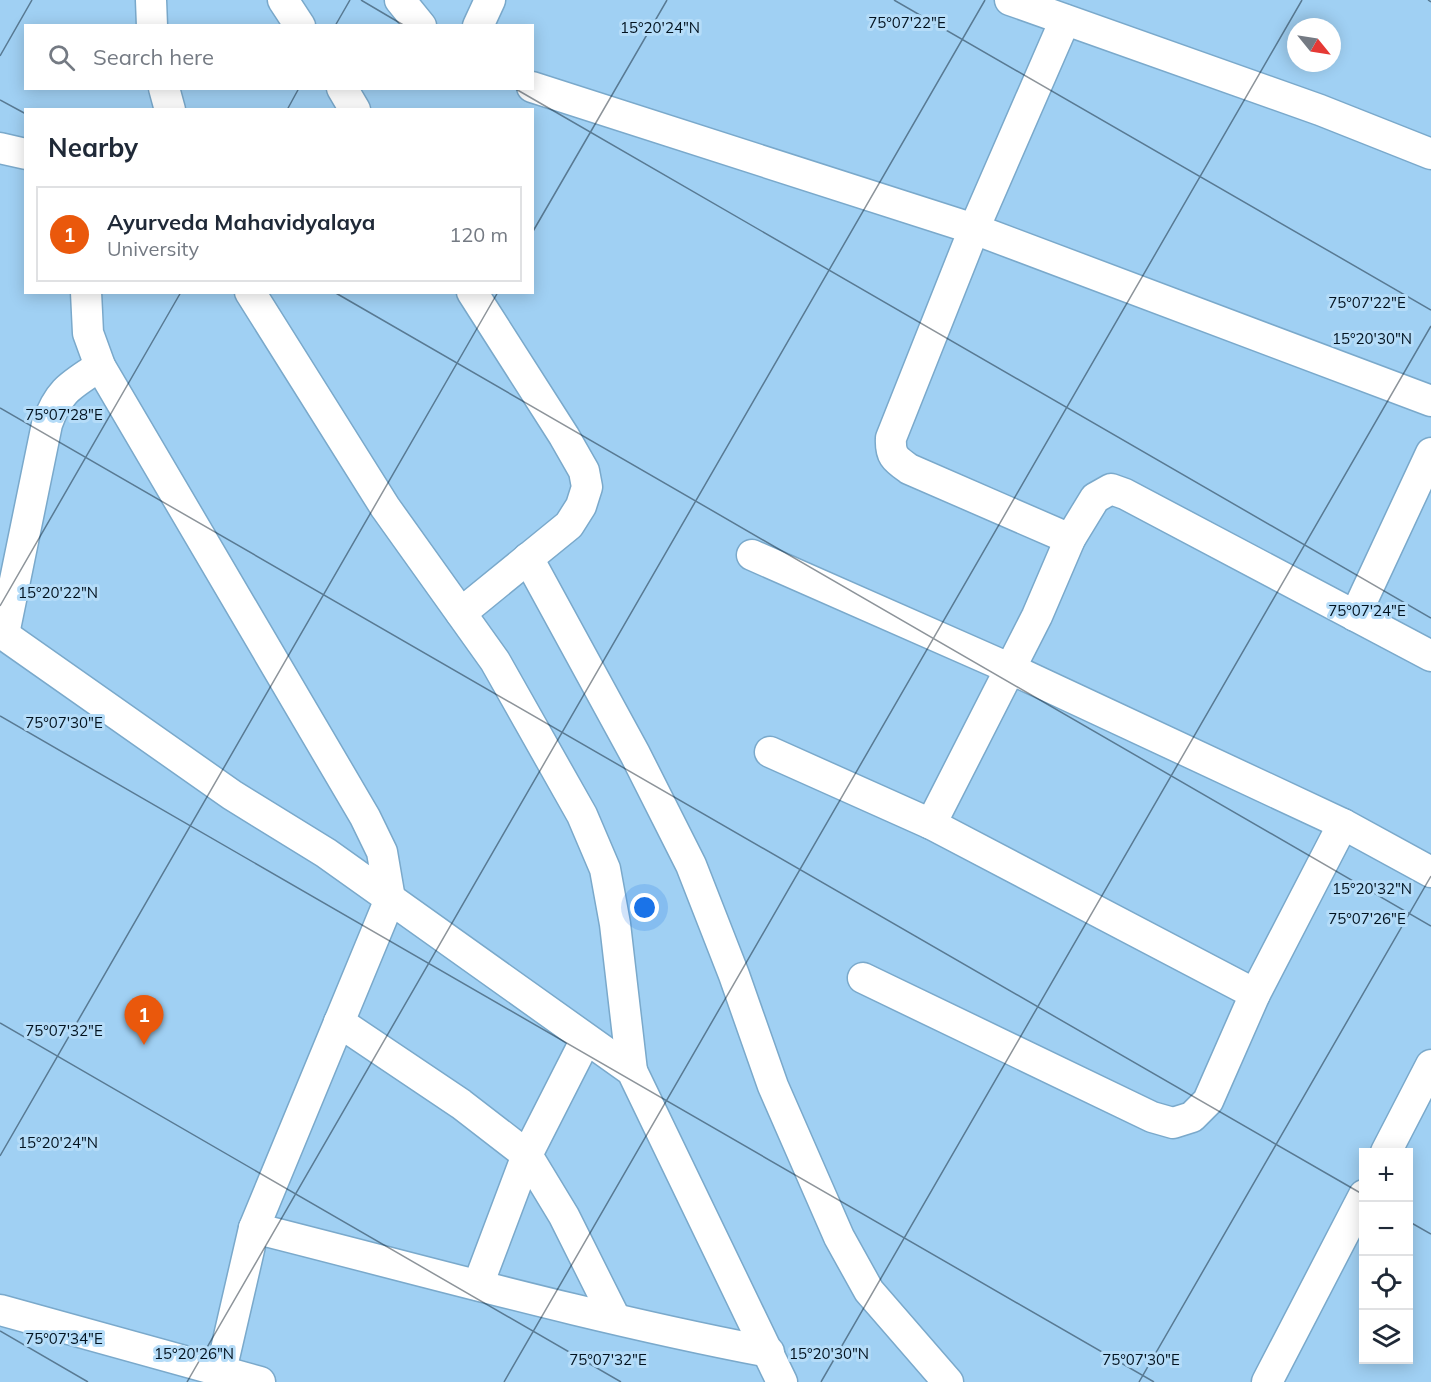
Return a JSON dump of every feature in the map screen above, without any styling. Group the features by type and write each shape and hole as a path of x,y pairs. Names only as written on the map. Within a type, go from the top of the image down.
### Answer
{"street":[{"path":"151,0 152,24"},
{"path":"283,0 299,24"},
{"path":"400,0 419,24"},
{"path":"479,24 490,0"},
{"path":"1010,0 1320,110 1431,154"},
{"path":"1065,20 974,229 891,438 890,450 896,460 909,469 1070,539"},
{"path":"534,88 974,229 1431,401"},
{"path":"165,90 169,108"},
{"path":"343,90 354,108"},
{"path":"0,148 24,154"},
{"path":"86,294 88,333 100,366 365,817 382,852 390,899 254,1228 221,1371"},
{"path":"251,294 385,507 495,661 582,815 604,869 615,924 632,1071 782,1382"},
{"path":"461,613 569,525 581,506 587,487 584,471 564,436 473,294"},
{"path":"100,366 68,387 55,403 51,413 2,633 232,795 326,854 632,1071"},
{"path":"1355,616 1431,453"},
{"path":"931,824 1037,616 1070,539 1095,498 1111,489 1125,494 1431,656"},
{"path":"752,555 1011,669 1343,824 1431,872"},
{"path":"528,558 635,754 692,865 773,1086 839,1237 869,1291 948,1382"},
{"path":"770,752 931,824 1255,994"},
{"path":"863,978 1152,1117 1173,1123 1192,1117 1208,1101 1255,994 1343,824"},
{"path":"339,1022 461,1104 527,1155 564,1216 615,1318"},
{"path":"478,1285 527,1155 586,1039"},
{"path":"1388,1148 1431,1065"},
{"path":"1267,1382 1360,1202"},
{"path":"254,1228 615,1318 769,1352"},
{"path":"0,1310 261,1382"}],"place":[{"name":"Ayurveda Mahavidyalaya","path":"144,1045"}]}
